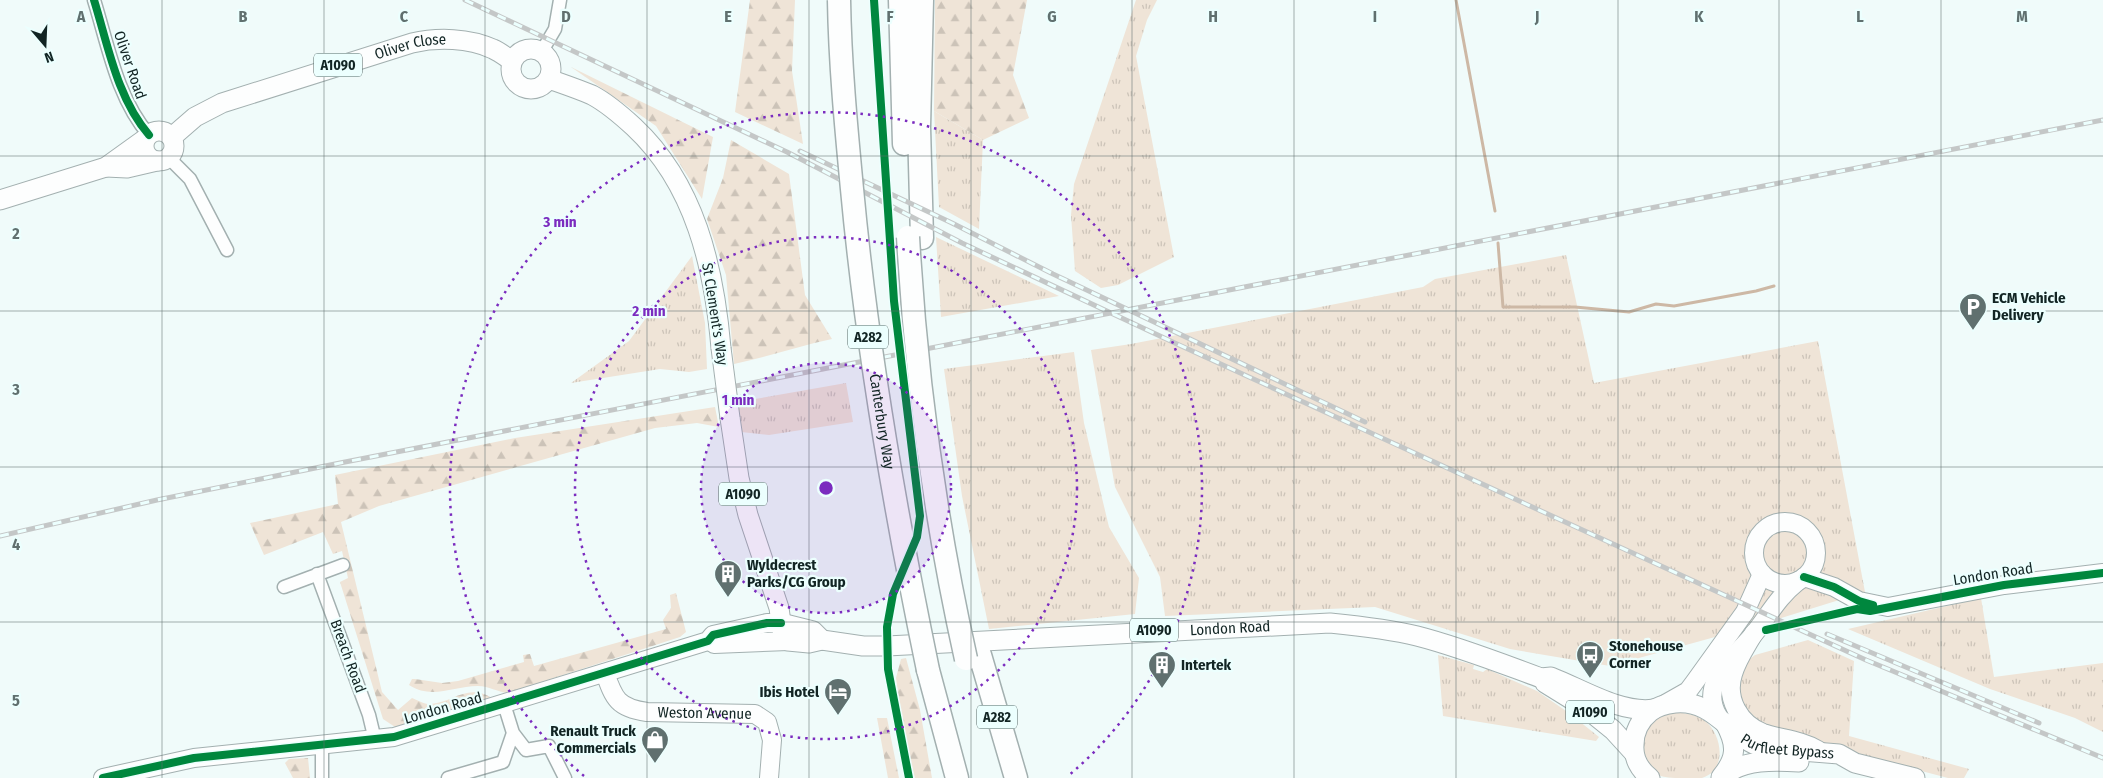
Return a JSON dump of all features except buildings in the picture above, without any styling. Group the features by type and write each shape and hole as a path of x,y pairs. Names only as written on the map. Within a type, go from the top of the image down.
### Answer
{"highway":[{"name":"Canterbury Way","path":"839,0 845,114 863,301 890,479 928,670 957,778"},
{"name":"A282","path":"900,0 913,181 925,285 936,411 973,657 1002,778"},
{"name":"A282","path":"913,181 922,0"},
{"name":"A282","path":"973,657 1016,778"}],"main road":[{"name":"Oliver Close","path":"172,137 195,117 222,103 412,43 444,40 477,44 494,49 512,61"},
{"path":"528,49 542,51 550,61 551,73 549,79 537,89 520,86 511,72 512,61 522,51 528,49"},
{"name":"St Clement's Way","path":"549,79 593,96 611,108 648,142 673,174 693,213 713,287 739,478 748,515 773,586 782,630 788,641"},
{"path":"0,200 106,167 153,132 163,132 172,137 174,150 163,160 127,168 106,167"},
{"path":"147,137 144,144 148,157 163,160"},
{"name":"London Road","path":"781,623 812,631 822,640"},
{"name":"London Road","path":"788,641 809,642 822,640 863,646 887,646 1330,623 1372,627 1416,636 1455,647 1541,678 1551,677 1608,702 1632,710 1659,707"},
{"name":"London Road","path":"1541,678 1548,686 1587,710 1614,730 1642,769"},
{"name":"A1090","path":"1642,769 1635,735 1646,715 1659,707 1684,702 1695,704 1721,719 1734,744 1731,764 1721,778"},
{"name":"Purfleet Bypass","path":"1721,719 1753,745 1771,749 1820,751 1839,754 1855,763"},
{"name":"Purfleet Bypass","path":"1721,778 1737,768 1759,763 1789,762 1855,763 1915,778"}],"street":[{"name":"Oliver Road","path":"94,0 127,101 147,137"},
{"path":"542,51 555,29 560,0"},
{"path":"163,160 190,179 227,250"},
{"path":"1801,579 1788,584 1775,582 1762,574 1754,559 1756,541 1767,528 1778,522 1792,523 1807,531 1814,542 1815,558 1813,566 1801,579 1782,594 1754,634 1738,660 1732,675 1730,689 1734,705 1739,714 1755,729 1807,744 1820,751"},
{"name":"London Road","path":"1815,558 1834,587"},
{"path":"284,587 343,565"},
{"name":"London Road","path":"1801,579 1834,587 1859,601 1888,607 2004,585 2103,572"},
{"name":"Breach Road","path":"317,574 370,715 375,740"},
{"path":"1659,707 1688,690 1694,683 1745,612 1762,574"},
{"name":"London Road","path":"103,778 194,758 375,740 412,732 605,673 656,655 708,641 713,635 767,623 781,623"},
{"path":"1721,719 1712,700 1713,687 1722,667 1754,634"},
{"name":"London Road","path":"708,641 716,644 788,641"},
{"name":"Weston Avenue","path":"605,673 618,701 631,710 755,714 768,722 772,740 769,778"},
{"path":"504,704 513,733 526,750 549,746 565,778"},
{"path":"448,778 503,762 513,733"},
{"path":"322,745 322,778"}],"green space":[{"path":"750,0 795,0 792,71 803,144 735,112"},
{"path":"935,0 1027,0 1013,75 1029,118 983,140 934,111"},
{"path":"1136,0 1157,0 1147,20 1136,56 1174,257 1118,285 1101,288 1075,271 1071,215 1074,184"},
{"path":"571,67 713,137 702,199 656,126"},
{"path":"934,111 983,140 979,229 939,207"},
{"path":"731,140 789,174 805,295 832,339 734,364 726,275 707,219 723,178"},
{"path":"936,237 1059,296 941,317"},
{"path":"1566,255 1594,383 1818,341 1865,592 1762,624 1610,666 1510,649 1375,607 1165,616 1160,577 1115,487 1091,350 1131,344 1423,287 1435,279"},
{"path":"692,256 705,323 707,369 689,372 660,369 571,383 629,341"},
{"path":"1074,352 1084,423 1109,527 1139,578 1135,614 989,629 962,496 944,369"},
{"path":"846,383 853,422 769,435 741,432 738,402"},
{"path":"715,407 719,427 697,423 655,428 379,506 341,522 382,692 398,710 412,698 429,704 439,703 475,692 492,698 435,717 395,727 383,719 340,582 348,578 342,551 333,554 323,532 264,555 250,523 338,504 335,475 515,438"},
{"path":"676,593 686,632 680,637 508,693 478,686 434,692 409,685 412,679 442,683 458,681 524,662 523,655 530,654 534,666 666,629 663,620 671,608 670,595"},
{"path":"1981,598 1994,677 2103,663 2103,732 2075,718 1990,689 1848,629"},
{"path":"1808,640 1854,661 1849,736 1969,769 1964,778 1948,778 1762,729 1740,712 1739,667 1755,655"},
{"path":"1438,655 1474,665 1473,669 1483,672 1487,669 1537,691 1599,737 1596,741 1443,716"},
{"path":"906,658 920,710 932,778 915,778 904,735 896,678 901,659"},
{"path":"1672,712 1698,717 1711,727 1720,751 1716,768 1710,774 1702,778 1667,777 1652,772 1648,767 1643,753 1640,734 1653,718"},
{"path":"877,718 887,718 899,778 888,778"},
{"path":"308,758 310,778 293,778 285,763 289,759"}],"waterway":[{"path":"1456,0 1495,211"},
{"path":"1498,243 1503,307 1575,307 1629,312 1656,304 1674,306 1774,286"}],"railway":[{"path":"465,0 787,152 962,243 1177,344 1866,660 2103,758"},
{"path":"0,536 157,500 345,462 2103,120"},
{"path":"800,151 1365,422"},
{"path":"1827,634 2039,723"}],"cycle path":[{"path":"94,0 121,88 129,105 149,135"},
{"path":"874,0 894,301 920,516 917,537 893,594 887,627 888,669 909,778"},
{"path":"1766,630 1857,609 1870,611 2004,585 2103,573"},
{"path":"1804,577 1834,587 1859,601 1873,605"},
{"path":"103,778 194,758 394,737 708,641 713,635 767,623 781,623"}],"place":[{"name":"ECM Vehicle Delivery","path":"1973,331"},
{"name":"Wyldecrest Parks/CG Group","path":"728,598"},
{"name":"Stonehouse Corner","path":"1590,679"},
{"name":"Intertek","path":"1162,689"},
{"name":"Ibis Hotel","path":"838,716"},
{"name":"Renault Truck Commercials","path":"655,764"}]}
